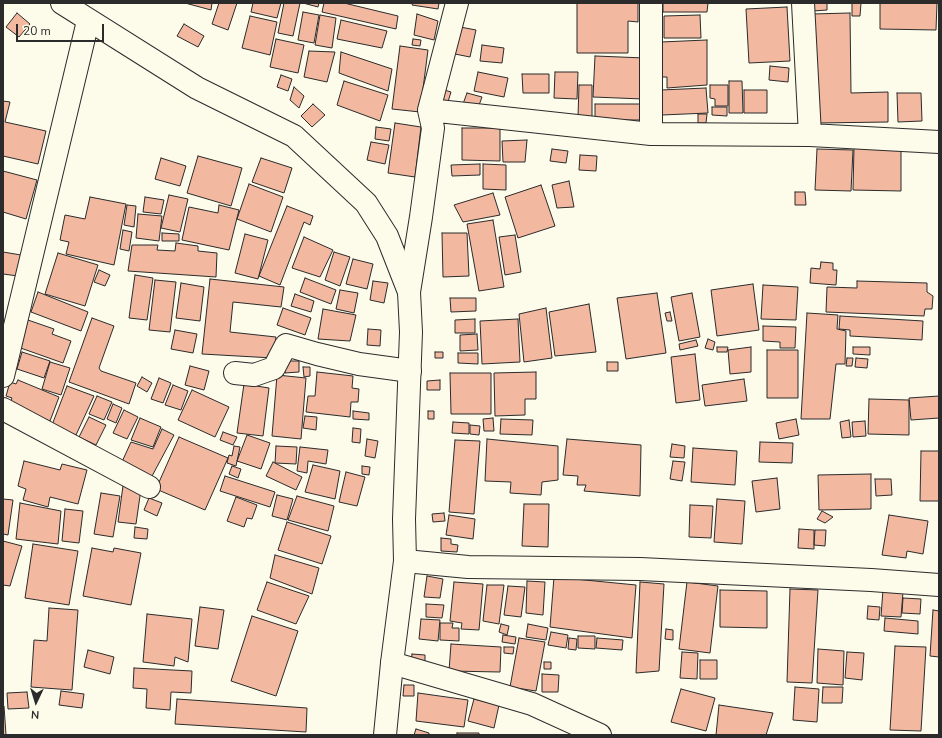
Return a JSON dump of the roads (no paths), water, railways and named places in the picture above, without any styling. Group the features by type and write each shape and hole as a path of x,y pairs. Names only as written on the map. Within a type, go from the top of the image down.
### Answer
{"street":[{"path":"62,3 88,21 197,88 294,136 366,203 386,236 409,292"},
{"path":"385,735 392,663 405,561 404,519 411,332 409,292 433,128 429,110 457,3"},
{"path":"651,3 651,134"},
{"path":"803,3 810,135"},
{"path":"3,376 88,21"},
{"path":"429,110 651,134 810,135 939,142"},
{"path":"235,374 254,375 274,368 286,345 359,364 410,371"},
{"path":"3,409 149,487"},
{"path":"405,561 468,567 640,568 939,585"},
{"path":"392,663 532,704 600,735"}]}
